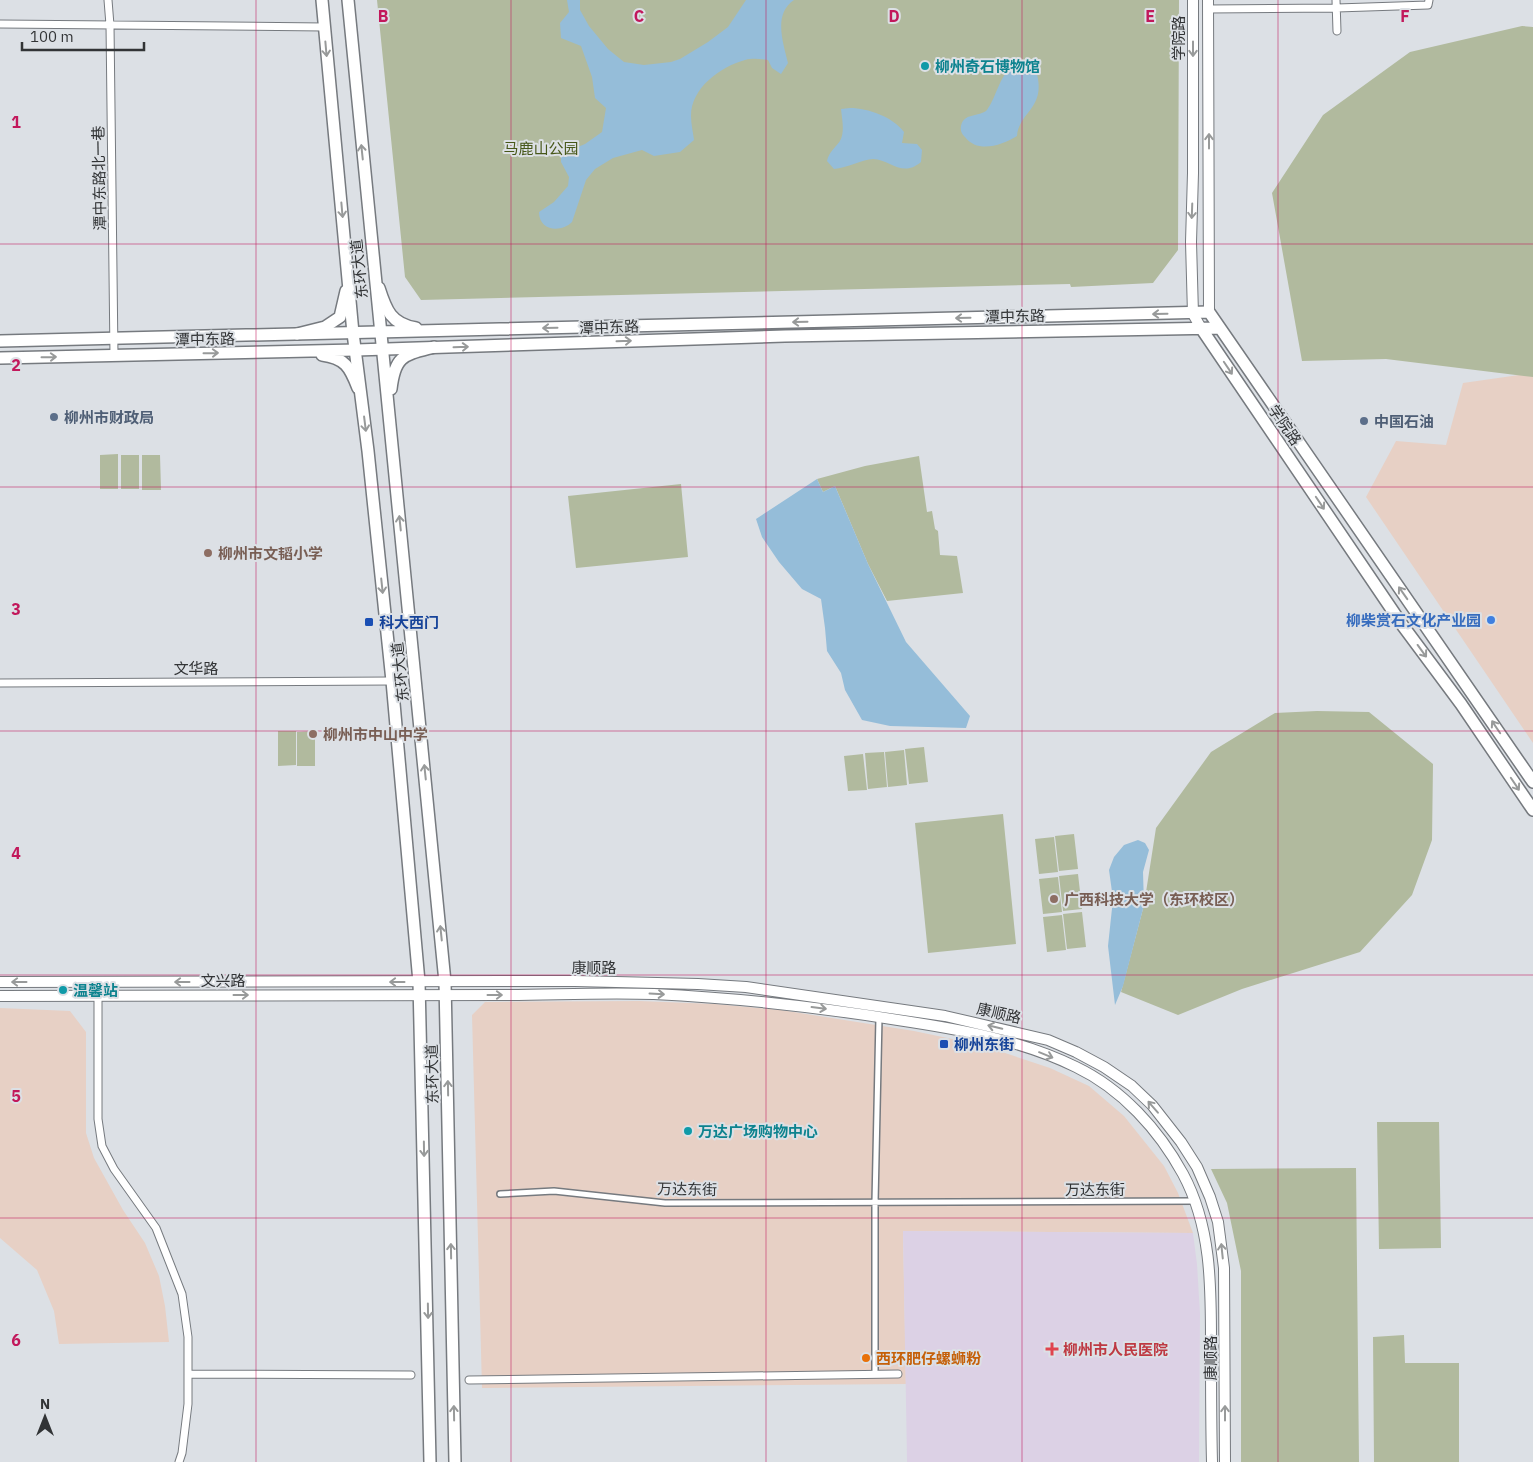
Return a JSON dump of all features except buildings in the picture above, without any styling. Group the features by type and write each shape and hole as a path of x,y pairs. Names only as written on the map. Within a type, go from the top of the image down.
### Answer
{"main road":[{"name":"东环大道","path":"322,0 354,333 392,681 420,995 430,1462"},
{"name":"东环大道","path":"348,0 446,995 455,1462"},
{"name":"学院路","path":"1193,0 1191,242 1193,314 1404,626 1461,704 1533,810"},
{"name":"学院路","path":"1208,4 1209,312 1533,782"},
{"path":"297,334 325,327 340,317 345,300 348,272"},
{"path":"374,276 385,308 395,320 408,327 435,331"},
{"name":"潭中东路","path":"0,341 1193,314 1209,312"},
{"name":"潭中东路","path":"0,358 300,352 785,336 1220,328"},
{"path":"389,411 392,375 397,363 409,354 434,347"},
{"path":"300,352 327,355 345,362 354,376 362,398"},
{"name":"文兴路","path":"0,982 445,982"},
{"name":"康顺路","path":"445,982 645,982 746,987 945,1016 1012,1030 1048,1040 1104,1067 1132,1086 1152,1105 1180,1142 1197,1167 1218,1222 1222,1247 1225,1295 1225,1462"},
{"name":"康顺路","path":"446,995 649,994 776,1002 879,1017 990,1037 1034,1050 1078,1067 1112,1089 1138,1111 1182,1172 1196,1201 1211,1275 1212,1462"},
{"name":"文兴路","path":"0,996 446,995"}],"street":[{"name":"潭中东路北一巷","path":"108,0 110,25 114,356"},
{"path":"1208,4 1428,5 1429,0"},
{"path":"1336,4 1337,31"},
{"path":"0,24 324,27"},
{"name":"文华路","path":"0,683 392,681"},
{"path":"98,996 98,1119 102,1146 114,1169 156,1228 182,1294 188,1337 188,1404 182,1453 179,1462"},
{"path":"875,1374 875,1202 879,1017"},
{"name":"万达东街","path":"500,1194 562,1192 666,1203 1196,1201"},
{"path":"188,1374 411,1375"},
{"path":"469,1380 898,1374"}],"shaded area":[{"name":"柳柴赏石文化产业园","path":"1533,373 1533,743 1366,497 1396,441 1446,445 1463,383"},
{"path":"639,1001 715,1004 781,1010 914,1031 981,1045 1050,1068 1089,1086 1124,1116 1164,1166 1178,1193 1193,1233 903,1231 906,1384 482,1388 472,1015 485,1002"},
{"path":"0,1008 70,1011 86,1032 86,1133 94,1158 123,1210 145,1243 159,1276 169,1342 59,1344 54,1311 37,1270 0,1238"},
{"name":"柳州市人民医院","path":"903,1231 1193,1233 1200,1313 1199,1462 907,1462"}],"green space":[{"name":"马鹿山公园","path":"377,0 1179,0 1178,250 1153,283 1071,287 1070,284 421,300 405,277"},
{"path":"1522,26 1533,27 1533,377 1386,359 1302,361 1272,193 1323,115 1410,52"},
{"path":"118,454 118,489 100,489 100,455"},
{"path":"121,455 139,455 139,489 121,489"},
{"path":"142,455 160,455 161,490 142,490"},
{"path":"919,456 927,512 932,511 935,529 938,531 940,555 957,556 963,593 887,601 868,564 835,486 823,492 817,479 865,466"},
{"path":"681,484 688,557 576,568 568,496"},
{"path":"1317,711 1369,712 1433,764 1432,840 1412,895 1360,952 1242,989 1178,1015 1121,992 1144,905 1156,828 1211,752 1275,713"},
{"path":"278,731 296,731 296,765 278,766"},
{"path":"315,731 315,766 297,766 297,732"},
{"path":"924,747 928,782 909,784 905,749"},
{"path":"904,750 907,785 888,787 885,752"},
{"path":"884,752 887,787 868,789 865,753"},
{"path":"863,754 867,790 848,791 844,756"},
{"path":"1003,814 1016,944 928,953 915,823"},
{"path":"1074,834 1078,869 1059,871 1055,836"},
{"path":"1054,837 1058,872 1039,874 1035,839"},
{"path":"1078,874 1082,909 1063,911 1059,876"},
{"path":"1058,877 1062,912 1043,914 1039,879"},
{"path":"1082,912 1086,947 1067,949 1063,914"},
{"path":"1062,915 1066,950 1047,952 1043,917"},
{"path":"1377,1122 1439,1122 1441,1248 1379,1249"},
{"path":"1356,1168 1359,1462 1241,1462 1241,1271 1227,1203 1211,1169"},
{"path":"1404,1335 1405,1363 1459,1363 1459,1462 1374,1462 1373,1337"}],"water":[{"path":"567,0 580,0 580,10 589,26 608,49 624,62 644,65 680,59 708,42 728,27 746,0 794,0 784,13 781,29 788,63 781,74 772,68 768,60 756,59 736,63 717,73 701,88 692,106 691,119 694,140 680,152 654,156 642,150 613,158 595,169 586,180 572,222 562,228 551,228 543,223 539,212 554,202 568,186 569,177 561,162 561,154 585,144 602,132 606,108 595,98 592,77 581,46 561,38 560,23 569,12"},
{"path":"1027,59 1036,70 1039,89 1034,104 1022,122 1017,136 997,145 983,147 970,142 964,136 961,128 965,119 986,111 1009,69"},
{"path":"850,108 880,114 893,122 904,132 902,143 917,144 922,150 921,162 914,167 902,168 873,159 834,169 827,161 842,137 841,109"},
{"path":"817,479 823,492 835,486 868,564 906,642 970,716 966,728 890,726 862,720 845,690 841,673 827,651 821,599 802,589 779,562 762,537 756,519"},
{"path":"1138,840 1145,843 1149,850 1143,872 1144,905 1123,986 1115,1005 1108,946 1113,899 1109,870 1114,857 1124,845"}],"place":[{"name":"柳州奇石博物馆","path":"925,66"},
{"name":"柳州市财政局","path":"54,417"},
{"name":"中国石油","path":"1364,421"},
{"name":"柳州市文韬小学","path":"208,553"},
{"name":"柳柴赏石文化产业园","path":"1491,620"},
{"name":"科大西门","path":"369,622"},
{"name":"柳州市中山中学","path":"313,734"},
{"name":"广西科技大学（东环校区）","path":"1054,899"},
{"name":"温馨站","path":"63,990"},
{"name":"柳州东街","path":"944,1044"},
{"name":"万达广场购物中心","path":"688,1131"},
{"name":"柳州市人民医院","path":"1052,1349"},
{"name":"西环肥仔螺蛳粉","path":"866,1358"}]}
